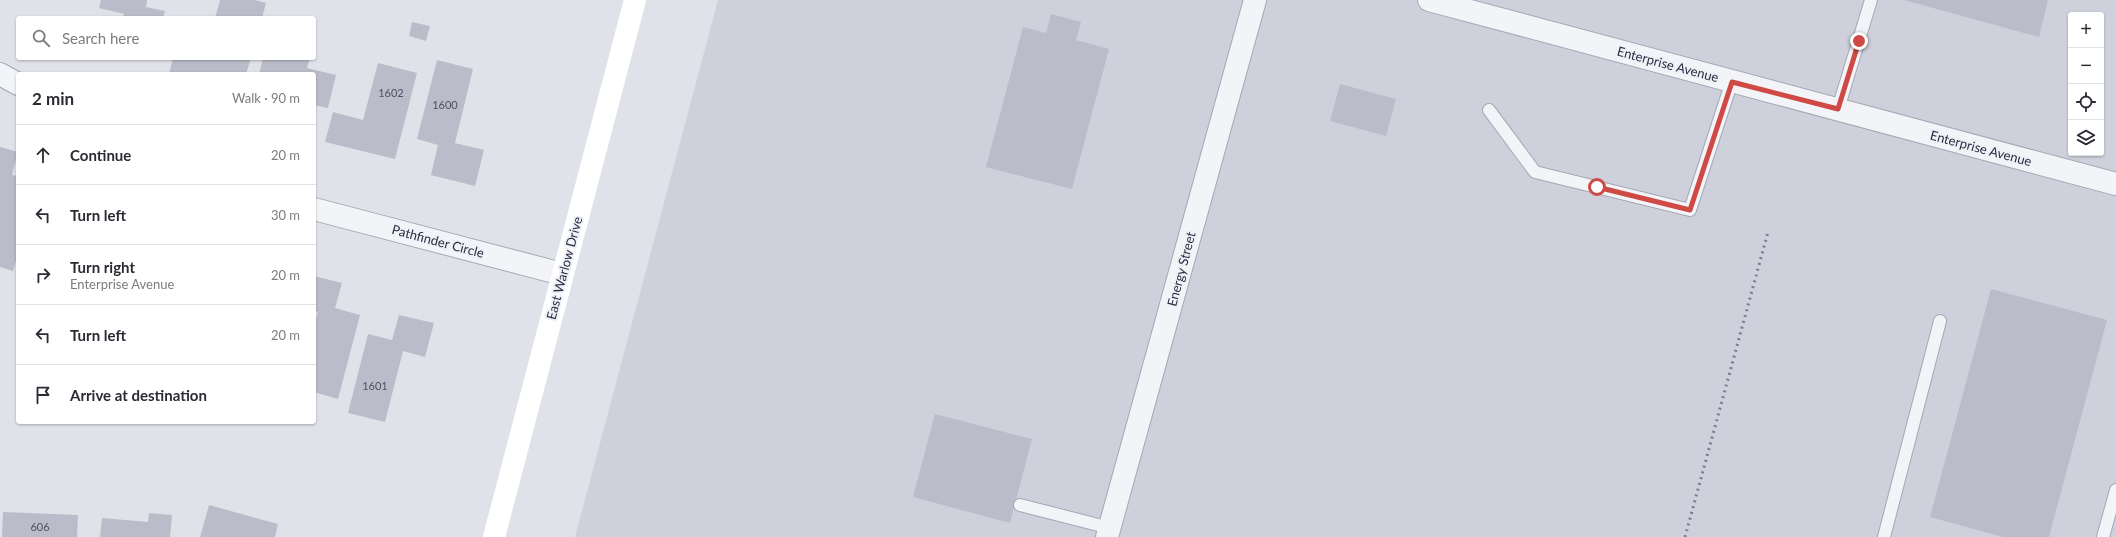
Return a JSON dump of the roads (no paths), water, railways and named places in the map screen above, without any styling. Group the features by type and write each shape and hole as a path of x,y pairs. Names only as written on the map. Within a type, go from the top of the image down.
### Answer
{"street":[{"name":"East Warlow Drive","path":"494,537 635,0"},
{"name":"Energy Street","path":"1109,533 1254,0"},
{"name":"Enterprise Avenue","path":"1429,0 2116,184"},
{"path":"0,74 16,83"},
{"name":"Pathfinder Circle","path":"316,210 562,274"}],"lane":[{"path":"1838,109 1871,0"},
{"path":"1489,110 1534,172 1690,210 1732,82"},
{"path":"1884,537 1940,321"},
{"path":"2103,537 2116,490"},
{"path":"1020,505 1109,533"}],"railway":[{"path":"1685,537 1768,232"}]}
